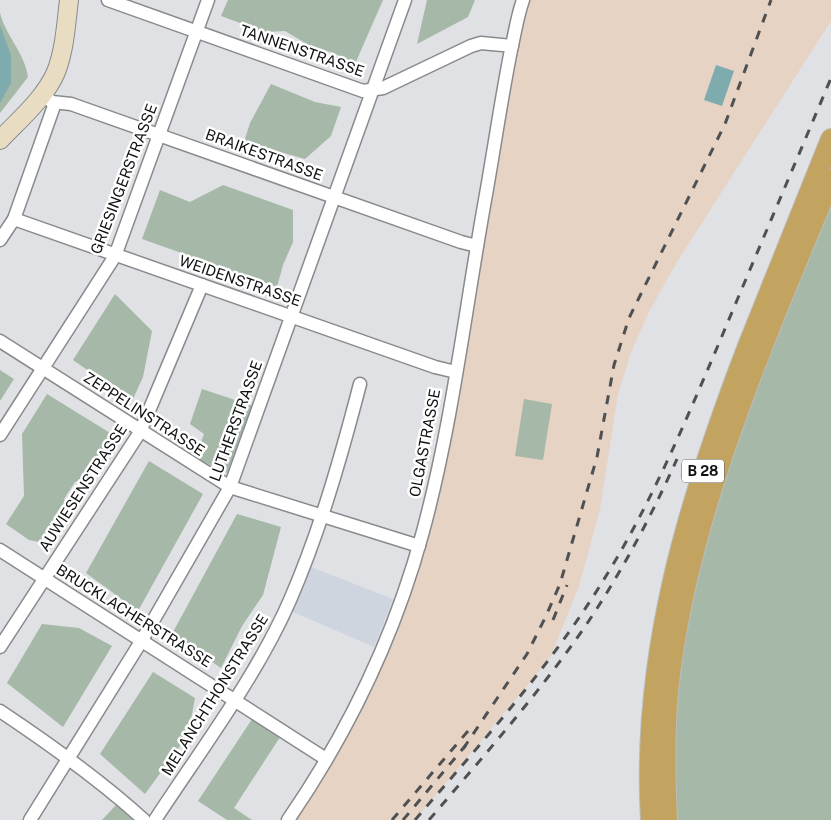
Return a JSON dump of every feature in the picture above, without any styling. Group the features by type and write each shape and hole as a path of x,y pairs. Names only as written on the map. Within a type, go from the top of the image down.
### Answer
{"highway":[{"name":"B 28","path":"651,820 650,723 654,685 664,613 680,546 722,413 831,139"},
{"name":"B 28","path":"667,820 665,761 668,692 674,650 695,547 739,413 831,179"}],"main road":[{"path":"0,140 49,98 60,57 69,0"}],"street":[{"name":"TANNENSTRASSE","path":"108,0 358,90 373,90 392,84 471,46 486,43 512,46"},
{"name":"GRIESINGERSTRASSE","path":"0,435 115,256 208,0"},
{"name":"LUTHERSTRASSE","path":"30,820 142,640 230,488 405,0"},
{"name":"OLGASTRASSE","path":"288,820 326,759 374,666 406,586 418,546 439,462 512,46 523,0"},
{"name":"BRAIKESTRASSE","path":"49,98 66,102 461,242 477,246"},
{"path":"0,240 14,219 49,98"},
{"name":"WEIDENSTRASSE","path":"14,219 115,256 292,315 435,367 456,372"},
{"name":"AUWIESENSTRASSE","path":"0,647 140,432 202,285"},
{"name":"ZEPPELINSTRASSE","path":"0,341 230,488 418,546"},
{"name":"MELANCHTHONSTRASSE","path":"155,820 267,646 290,601 322,517 360,384"},
{"name":"BRUCKLACHERSTRASSE","path":"0,550 326,759"},
{"path":"0,711 69,757 109,788 144,820"}],"shaded area":[{"path":"523,0 831,0 831,21 677,262 650,310 631,352 618,394 600,509 579,586 550,658 415,820 288,820 350,715 422,535"},
{"path":"311,567 393,599 374,647 291,611"}],"green space":[{"path":"228,0 383,0 355,64 334,53 312,47 285,31 265,32 221,16"},
{"path":"427,0 475,0 468,17 417,44"},
{"path":"0,13 6,29 23,61 28,77 0,113"},
{"path":"271,84 315,102 341,107 331,136 305,159 244,142 250,123"},
{"path":"223,185 293,210 293,242 283,265 277,287 142,239 160,190 190,202"},
{"path":"831,200 831,820 674,820 676,689 692,589 741,423"},
{"path":"115,294 152,331 143,377 132,401 73,360"},
{"path":"0,370 14,379 0,401"},
{"path":"202,389 253,406 227,473 195,458 204,434 190,424"},
{"path":"47,394 115,436 88,478 75,482 64,499 71,512 50,544 29,540 6,524 24,496 22,434"},
{"path":"524,399 552,404 543,460 515,456"},
{"path":"149,461 203,494 138,611 86,573"},
{"path":"237,514 281,527 263,595 242,626 221,668 172,634"},
{"path":"42,624 79,628 112,646 63,727 7,683"},
{"path":"153,672 195,698 188,735 145,794 100,754"},
{"path":"256,713 284,731 234,808 252,820 227,820 198,801"},
{"path":"116,805 133,820 102,820"}],"water":[{"path":"0,25 11,55 11,83 0,103"},
{"path":"716,65 734,71 722,106 704,100"}],"railway":[{"path":"463,749 527,654 560,584 597,457 614,365 629,318 725,124 771,0"},
{"path":"415,820 540,672 585,609 623,547 654,488 682,428 831,78"},
{"path":"429,820 527,704 582,631 609,590 633,547 677,459"},
{"path":"553,620 567,585"},
{"path":"392,820 468,731"},
{"path":"403,820 466,745"}]}
